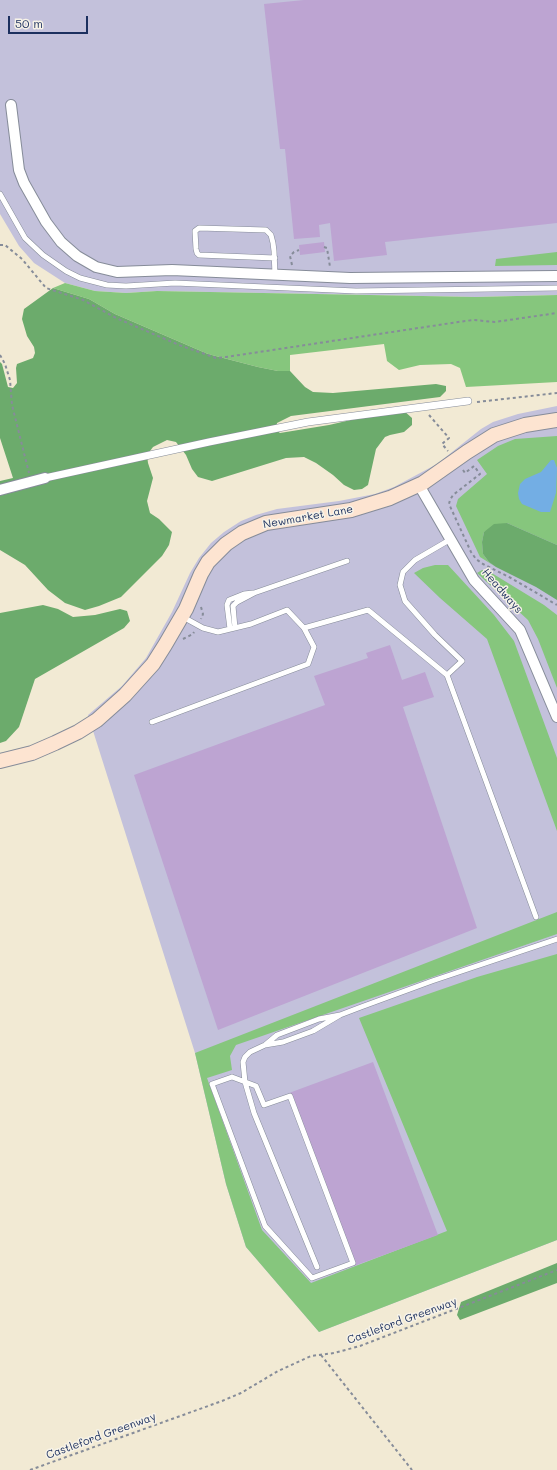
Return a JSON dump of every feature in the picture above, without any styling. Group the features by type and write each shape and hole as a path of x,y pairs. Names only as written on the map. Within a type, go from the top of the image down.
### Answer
{"main road":[{"name":"Newmarket Lane","path":"0,761 32,753 78,732 101,716 125,695 153,664 182,617 208,562 226,544 242,533 253,527 281,520 336,512 368,505 390,498 419,485 494,435 525,424 557,420"}],"street":[{"path":"11,105 19,170 24,183 53,233 68,249 85,262 96,267 117,272 172,270 366,278 557,276"},
{"path":"0,490 31,481 276,428 330,418 468,401"},
{"name":"Headways","path":"419,485 474,580 520,630 557,717"}],"lane":[{"path":"0,194 25,238 43,255 66,271 80,278 107,284 126,286 175,283 356,291 557,288"},
{"path":"274,258 199,255 196,249 195,231 199,228 266,230 272,237 274,258 275,275"},
{"path":"447,675 462,661 435,635 405,602 400,585 403,572 415,560 451,539"},
{"path":"233,628 233,606 254,593 347,561"},
{"path":"152,722 308,664 314,647 304,628 288,610 251,624 218,632 203,628 182,617"},
{"path":"304,628 368,610 447,675 536,917"},
{"path":"265,1045 283,1042 313,1030 340,1015 432,981 557,939"},
{"path":"317,1267 254,1113 243,1072 245,1057 250,1052 265,1045 277,1035 319,1019 340,1015"},
{"path":"232,1077 245,1082 256,1086 264,1105 290,1096 353,1263 312,1278 265,1226 212,1084 232,1077"}],"path":[{"path":"0,245 5,245 14,252 46,288 78,298 116,318 179,345 216,358 465,321 474,320 495,322 557,313"},
{"path":"324,247 328,249 330,269"},
{"path":"0,355 8,375 12,405 31,481"},
{"path":"468,401 474,402 557,393"},
{"path":"422,406 448,438 442,444 450,454"},
{"path":"461,468 465,473 474,466 480,474 453,495 449,501 471,552 476,559 483,564 511,578 557,605"},
{"name":"Castleford Greenway","path":"30,1470 222,1401 297,1361 311,1356 348,1350 360,1346 557,1270"},
{"path":"321,1354 412,1470"}],"shaded area":[{"path":"0,0 557,0 557,295 476,297 157,291 126,293 95,291 65,283 34,263 19,246 0,214"},
{"path":"557,406 557,1240 319,1332 246,1247 226,1184 195,1053 88,715 122,686 146,658 172,612 190,573 199,558 211,543 224,532 241,521 277,509 339,501 375,494 394,487 437,464 481,429 493,422 518,414"}],"green space":[{"path":"557,252 557,265 495,266 496,259"},
{"path":"65,283 95,291 126,293 157,291 476,297 557,295 557,382 466,387 460,368 451,364 420,365 399,370 387,361 384,344 290,355 290,371 278,371 258,367 208,354 115,314 89,299 53,288"},
{"path":"53,288 89,299 115,314 208,354 258,367 278,371 290,371 305,387 313,392 333,393 436,384 446,386 446,391 440,397 291,416 277,423 276,430 280,433 329,425 394,410 403,410 412,418 412,425 404,432 385,437 376,449 368,485 362,489 354,490 344,485 316,463 304,457 286,458 212,481 198,477 192,469 186,455 176,442 167,440 153,447 147,455 153,478 147,501 150,513 159,519 172,532 169,545 162,556 121,597 85,610 65,603 48,590 25,565 0,550 0,481 13,478 0,438 0,362 2,364 8,387 13,388 17,383 17,364 33,358 35,353 34,347 27,336 22,319 24,309"},
{"path":"557,436 557,545 507,523 484,532 482,542 483,554 489,562 496,567 480,557 456,506 458,499 487,474 477,460 498,446 515,439"},
{"path":"507,523 557,545 557,600 536,587 496,567 489,562 483,554 482,542 484,532 494,524"},
{"path":"435,565 448,565 494,615 514,641 557,758 557,831 487,639 414,573 423,568"},
{"path":"482,570 490,572 544,605 557,615 557,688 538,639 528,620 477,573"},
{"path":"43,605 58,609 73,617 95,615 120,609 127,611 130,621 124,628 35,679 19,727 6,741 0,743 0,613"},
{"path":"557,912 557,934 236,1045 230,1056 232,1070 207,1078 262,1230 311,1283 447,1231 359,1018 477,977 557,954 557,1240 319,1332 246,1247 226,1184 195,1053"},
{"path":"557,1263 557,1283 460,1320 457,1315 461,1302"}],"water":[{"path":"551,460 554,460 557,468 556,493 550,512 541,512 522,504 518,493 520,484 525,479 541,472"}],"building":[{"path":"304,0 557,0 557,223 385,242 387,255 334,261 330,223 319,225 320,237 294,239 285,149 280,149 264,4"},
{"path":"324,242 325,252 300,255 299,245"},
{"path":"390,645 402,680 425,672 434,697 403,707 477,928 218,1030 134,775 325,705 314,676 368,658 366,653"},
{"path":"373,1062 438,1235 354,1266 289,1093"}]}
